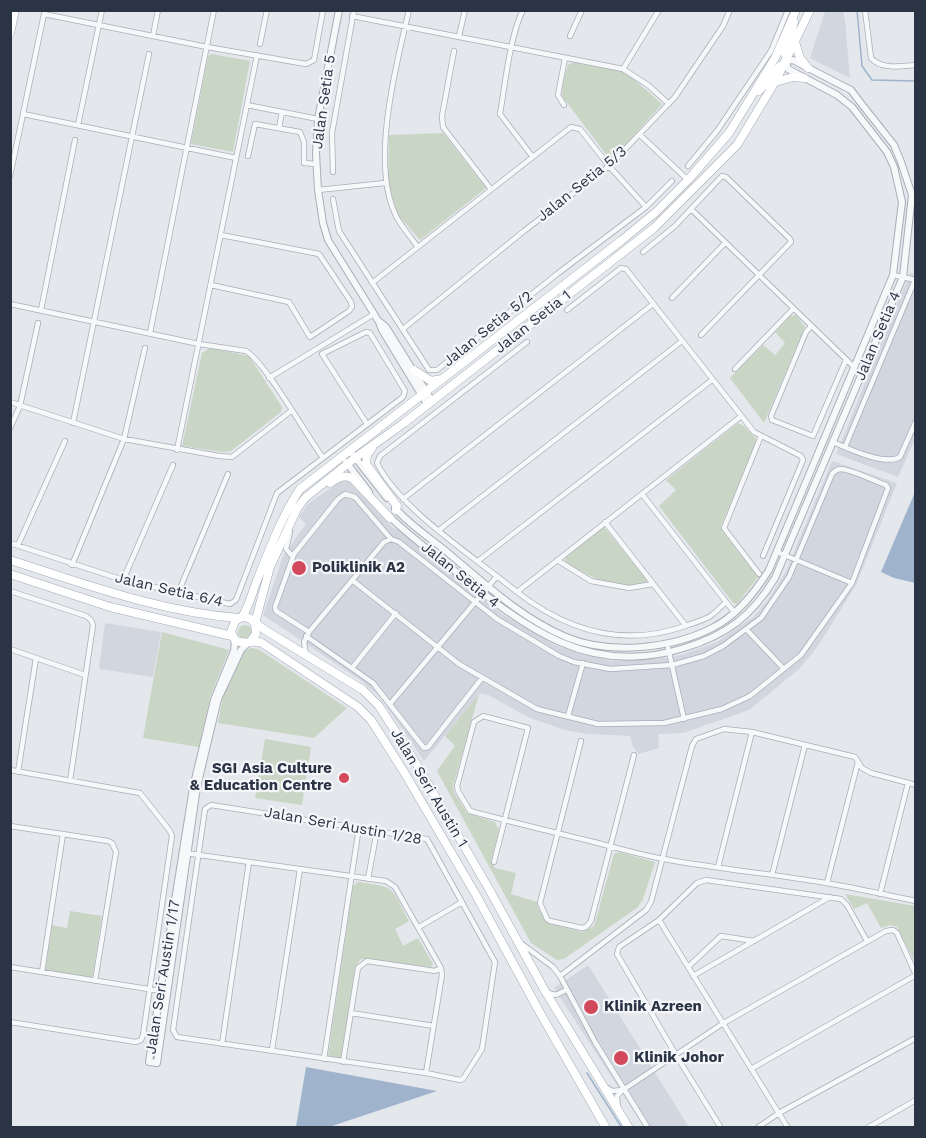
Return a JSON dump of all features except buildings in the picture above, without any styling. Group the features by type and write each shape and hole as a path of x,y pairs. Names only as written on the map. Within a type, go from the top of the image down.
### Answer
{"main road":[{"path":"10,33 15,10"},
{"name":"Jalan Setia 1","path":"353,455 404,423 654,228 682,202 736,145 775,82 810,10"},
{"path":"746,104 786,61 785,53 793,30 796,11"},
{"name":"Jalan Setia 1","path":"240,618 248,608 257,580 289,506 300,489 353,455 424,394 656,212 729,134 775,58 796,11"},
{"path":"795,42 800,58 808,68"},
{"path":"775,82 786,78 804,78"},
{"path":"682,202 688,192 688,180 700,181 712,171"},
{"path":"414,370 431,381 445,378"},
{"path":"396,510 396,506 366,464 370,449 404,423"},
{"name":"Jalan Setia 1","path":"255,623 270,567 294,515 305,498 345,461"},
{"path":"305,498 346,475 352,478 390,518"},
{"path":"10,560 113,593 211,616 249,618 255,623 256,634 249,642 243,643 234,638 110,607 10,574"},
{"path":"234,638 233,624 240,618"},
{"name":"Jalan Seri Austin 1","path":"255,623 363,690 379,706 414,760 545,991 629,1128"},
{"name":"Jalan Seri Austin 1","path":"249,642 262,643 358,707 371,720 405,772 476,895 606,1128"},
{"path":"539,1011 552,1002"}],"street":[{"path":"78,125 102,10"},
{"path":"153,36 158,10"},
{"path":"150,333 214,10"},
{"path":"260,44 267,10"},
{"path":"10,176 44,12 207,47 306,64 314,60 323,10"},
{"name":"Jalan Setia 5","path":"339,10 318,119 316,164 322,223 328,240 374,314 386,327 414,370 424,394"},
{"path":"409,10 385,133 386,183 396,216 417,246"},
{"path":"459,36 465,10"},
{"path":"523,10 500,114 532,156"},
{"path":"570,36 582,10"},
{"path":"623,69 659,10"},
{"name":"Jalan Setia 5/3","path":"403,329 609,166 669,104 723,26 730,10"},
{"path":"688,166 717,131 771,51 788,10"},
{"path":"865,10 871,58 881,65 915,65"},
{"path":"333,172 332,133 353,13 405,26 623,69 648,85 669,104"},
{"path":"454,51 442,116 443,127 490,188"},
{"path":"73,423 149,54"},
{"path":"177,450 257,56"},
{"path":"564,105 558,95 565,58"},
{"name":"Jalan Setia 4","path":"345,461 390,518 505,612 563,645 612,658 669,653 715,637 740,621 757,606 776,578 903,277 912,195 894,145 850,90 793,60 786,61 788,69 837,95 852,107 887,152 894,167 902,202 893,275 769,570 749,598 713,628 667,644 617,647 566,637 509,604 396,510 353,455"},
{"path":"247,105 318,119"},
{"path":"279,128 282,112"},
{"path":"23,114 236,158"},
{"path":"248,156 255,124 300,132 304,142 304,163 316,164"},
{"path":"372,283 490,188 571,127 577,127 646,207"},
{"path":"640,135 688,180"},
{"path":"41,310 75,140"},
{"path":"643,252 675,226 722,176 726,177 790,239 790,242 701,334"},
{"name":"Jalan Setia 5/2","path":"333,199 339,231 429,370 437,370 553,276 646,207 672,181"},
{"path":"318,190 386,183"},
{"path":"691,209 854,367"},
{"path":"211,285 289,302 310,337 349,311 351,307 351,302 320,254 221,235"},
{"path":"672,298 725,243"},
{"path":"567,310 624,267 754,432 801,456 803,460 763,556"},
{"path":"845,447 915,280 893,275"},
{"path":"10,304 199,344 246,351 252,355 269,378 323,458"},
{"path":"403,499 653,304"},
{"path":"735,369 793,309"},
{"path":"269,378 374,314"},
{"name":"Jalan Setia 5","path":"380,322 382,330 430,403"},
{"path":"10,428 20,405 38,323"},
{"path":"810,326 771,416 772,420 813,436 846,360"},
{"name":"Jalan Setia 6/4","path":"10,543 123,580 230,604 237,600 277,493 323,458 402,397 405,391 370,333 363,332 322,354 367,424"},
{"path":"439,530 682,341"},
{"path":"527,342 380,456 378,466 403,499 517,592 573,625 614,636 662,634 709,617 726,602"},
{"path":"72,565 124,439 145,348"},
{"path":"478,561 712,380"},
{"path":"10,402 124,439 207,455 232,456 291,411"},
{"path":"517,592 740,417"},
{"path":"833,442 872,457 895,460 900,457 915,421"},
{"path":"759,574 724,530 724,526 761,436"},
{"path":"18,545 65,441"},
{"path":"123,580 173,465"},
{"path":"352,580 459,664 537,709 598,724 664,723 722,709 750,696 801,655 852,583 888,491 886,485 840,469 835,470 789,577 761,618 747,630 704,656 672,665 610,669 559,656 497,620 399,542 391,539 355,496 345,494 338,499 293,557 275,609 306,637 373,683 406,728 424,748 428,747 482,678"},
{"path":"178,593 228,474"},
{"path":"642,494 734,612"},
{"path":"293,557 287,552 285,546 293,525 294,515"},
{"path":"605,522 686,626"},
{"path":"307,656 306,637 384,542 391,539"},
{"path":"777,552 852,583"},
{"path":"557,560 591,581 629,588 653,584"},
{"path":"390,704 497,576"},
{"path":"10,591 86,616 93,625 70,781"},
{"path":"352,668 396,614"},
{"path":"747,630 784,669"},
{"name":"Jalan Seri Austin 1/17","path":"164,992 149,1062 157,1063 164,992 193,788 214,700 234,651 234,638"},
{"name":"Jalan Seri Austin 1/17","path":"185,853 197,787 218,699 241,650 249,642"},
{"path":"667,644 684,719"},
{"path":"10,649 85,675"},
{"path":"18,772 36,658"},
{"path":"568,716 583,663"},
{"path":"494,862 505,820 528,728 483,716 474,722 457,786 470,811 505,820 663,859 827,883 915,901"},
{"path":"560,976 646,910 651,902 696,739 724,729 752,732 855,757 862,768 871,773 915,785"},
{"path":"718,867 752,732"},
{"path":"581,741 540,903 550,921 582,928 589,924 634,755"},
{"path":"772,875 805,745"},
{"path":"827,883 858,762"},
{"path":"10,770 140,793 172,836 141,1040 136,1042 10,1022"},
{"path":"880,894 908,783"},
{"name":"Jalan Seri Austin 1/28","path":"198,855 205,809 212,805 427,839 495,962 482,1049 463,1079 426,1073"},
{"path":"10,825 108,841 115,847 95,981"},
{"path":"324,1059 359,827"},
{"path":"368,879 376,830"},
{"path":"42,972 63,834"},
{"path":"185,853 386,881 395,887 441,968 442,975 426,1073 177,1037 173,1030 198,855"},
{"path":"222,1044 249,862"},
{"path":"272,1050 300,869"},
{"path":"721,1128 617,954 619,947 659,920 697,883 703,880 830,897 844,901 867,941"},
{"path":"693,976 830,897"},
{"path":"419,927 462,903"},
{"path":"659,920 788,1128"},
{"path":"618,1110 617,1096 623,1090 722,1024 867,941 886,931 896,932 915,975 751,1069"},
{"path":"688,968 721,936 754,941"},
{"path":"518,941 553,967 560,976 623,1090 648,1128"},
{"path":"344,1062 358,968 361,964 367,962 435,971 441,968"},
{"path":"10,967 164,992"},
{"path":"545,991 556,995 567,990"},
{"path":"351,1013 434,1026"},
{"path":"757,1128 779,1113 915,1038"},
{"path":"601,1083 612,1091 623,1090"},
{"path":"867,1128 915,1100"}],"shaded area":[{"path":"843,11 850,78 810,58 825,12"},
{"path":"910,273 915,274 915,439 898,477 836,454"},
{"path":"832,461 897,483 856,585 818,646 799,669 749,710 683,733 658,734 659,748 639,754 633,747 630,736 588,734 565,730 530,718 488,695 479,694 424,761 380,697 360,680 263,615 283,556 306,524 299,517 309,503 339,482 352,480 392,527 406,534 502,614 557,646 611,661 681,655 717,642 753,617 767,601 785,573"},
{"path":"105,623 161,632 153,677 99,669"},
{"path":"588,965 689,1127 644,1127 554,988"}],"green space":[{"path":"212,54 250,61 233,152 191,144 208,56"},
{"path":"574,62 624,72 662,104 611,161 562,96 568,65"},
{"path":"443,133 486,188 420,240 398,215 388,182 389,135"},
{"path":"796,315 805,327 764,423 730,378 763,345 775,355 785,343 775,332 790,316"},
{"path":"210,348 249,356 282,407 281,412 231,451 223,452 182,446 202,353"},
{"path":"738,423 756,439 756,443 721,526 722,531 758,577 737,604 733,603 659,506 676,490 666,480"},
{"path":"604,527 648,581 627,585 605,582 565,562 566,556"},
{"path":"242,625 248,625 252,632 248,639 242,639 238,635 238,629"},
{"path":"162,632 229,650 210,698 199,747 143,738"},
{"path":"251,648 258,649 347,708 314,738 218,723 224,691 244,652"},
{"path":"479,694 453,786 454,792 467,813 495,822 499,830 491,861 495,868 516,873 511,894 537,902 538,908 548,923 582,932 594,926 614,854 619,852 655,862 643,899 638,907 564,959 557,960 531,943 437,771 455,746 445,736"},
{"path":"265,739 311,747 302,805 255,798"},
{"path":"358,882 380,885 395,895 409,921 395,929 403,946 418,938 433,964 431,967 361,959 355,967 341,1058 328,1056 353,886"},
{"path":"845,894 915,906 915,963 897,927 890,925 881,928 867,903 854,909"},
{"path":"70,911 102,916 92,980 45,973 52,925 67,928"}],"water":[{"path":"915,492 915,583 881,572"},
{"path":"306,1067 437,1091 329,1127 296,1127"}],"waterway":[{"path":"857,10 862,66 872,80 916,81"},
{"path":"587,1073 622,1128"}],"place":[{"name":"Poliklinik A2","path":"299,568"},
{"name":"SGI Asia Culture & Education Centre","path":"344,778"},
{"name":"Klinik Azreen","path":"591,1007"},
{"name":"Klinik Johor","path":"621,1058"}]}
